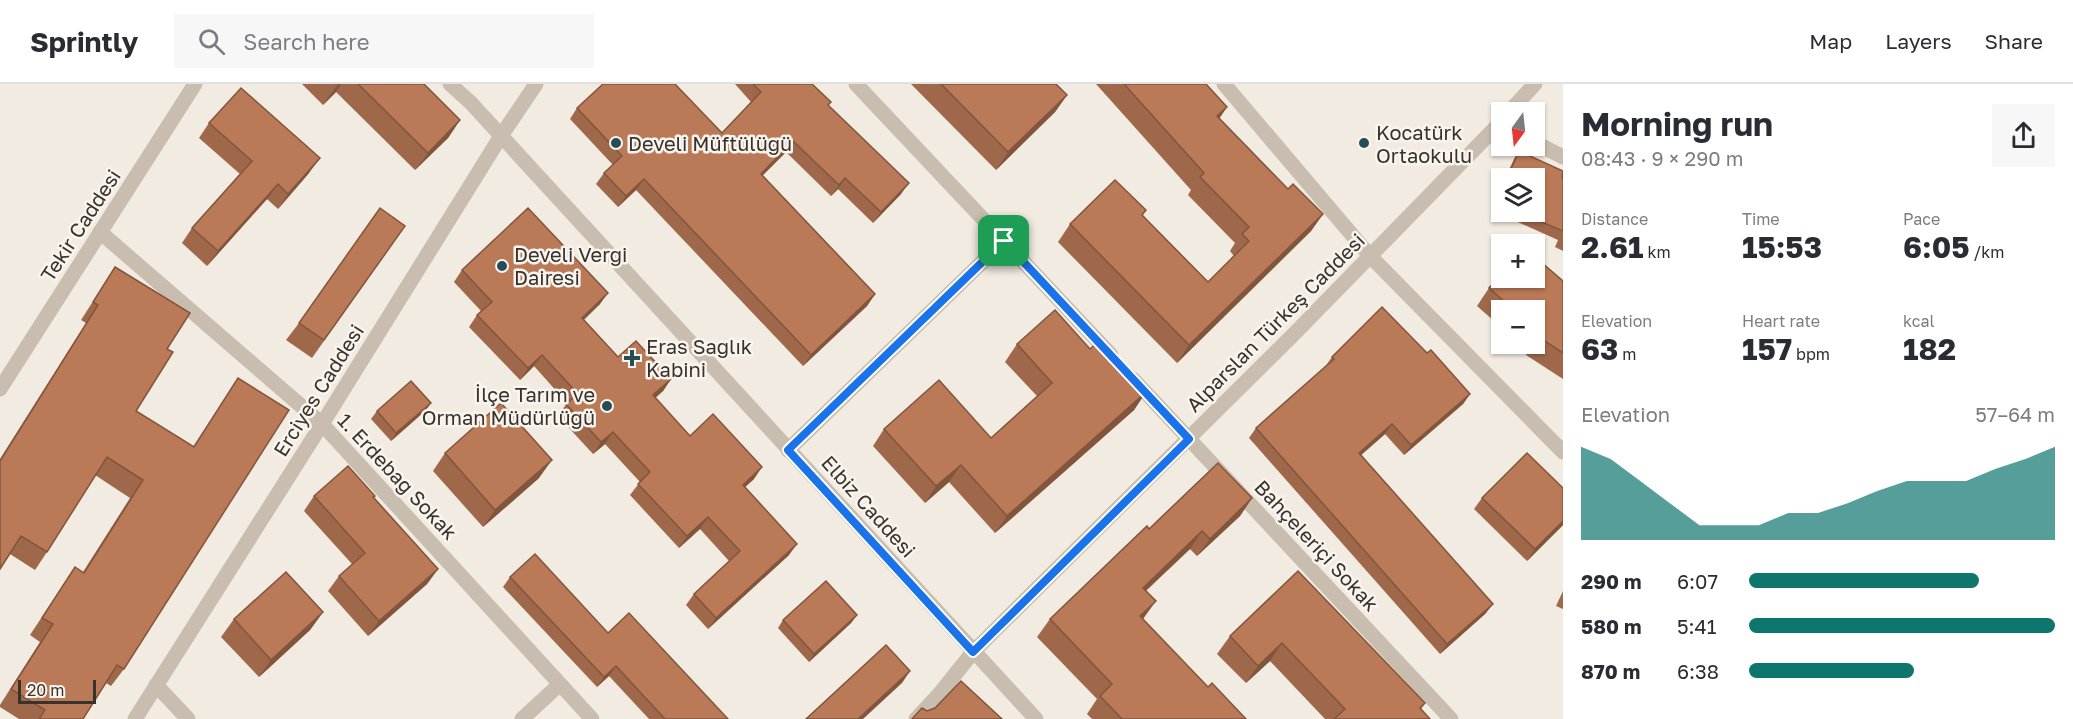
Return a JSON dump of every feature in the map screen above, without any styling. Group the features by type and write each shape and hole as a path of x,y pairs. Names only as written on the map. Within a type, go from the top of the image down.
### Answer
{"street":[{"name":"Tekir Caddesi","path":"0,389 195,84"},
{"name":"Elbiz Caddesi","path":"450,84 501,136 1036,719"},
{"name":"Erciyes Caddesi","path":"135,719 501,136 536,84"},
{"name":"Bahçeleriçi Sokak","path":"856,84 1451,719"},
{"path":"1224,84 1370,256 1563,452"},
{"name":"Alparslan Türkeş Caddesi","path":"1519,102 1535,84"},
{"name":"Alparslan Türkeş Caddesi","path":"916,719 973,652 1189,439 1491,133"},
{"path":"1545,148 1563,157"},
{"name":"1. Erdebağ Sokak","path":"100,232 322,424 592,719"},
{"path":"788,450 1004,241"},
{"path":"522,719 560,684"},
{"path":"156,686 188,719"}],"building":[{"path":"358,84 424,84 460,120 428,153"},
{"path":"603,84 675,84 722,133 761,92 753,84 812,84 831,102 828,105 909,183 881,212 845,178 839,185 793,141 761,174 875,294 811,355 644,179 626,196 604,173 622,156 577,108"},
{"path":"941,84 1056,84 1067,95 1008,152"},
{"path":"1124,84 1206,84 1227,107 1217,116 1288,189 1293,184 1323,214 1189,345 1070,224 1115,180 1146,210 1142,215 1208,282 1249,241 1242,234 1249,227 1200,177 1204,173"},
{"path":"241,88 320,158 288,194 278,184 218,251 192,228 252,161 209,123"},
{"path":"1517,156 1530,156 1563,171 1563,231 1542,222 1545,222 1545,168 1511,168"},
{"path":"380,208 405,226 324,340 299,323"},
{"path":"528,208 608,293 582,318 618,357 636,341 671,379 653,395 690,436 713,414 762,467 743,485 797,544 716,618 694,594 740,551 708,517 687,536 638,484 650,472 613,432 601,442 566,404 578,394 542,355 528,368 477,315 492,302 462,270"},
{"path":"1545,265 1563,281 1563,353 1545,341 1545,300 1503,300 1489,288 1491,286 1491,288 1545,288"},
{"path":"115,267 190,313 167,349 173,352 136,411 194,447 238,378 289,410 124,669 117,665 83,719 39,719 45,710 11,689 53,624 42,618 75,567 84,573 143,480 107,457 47,552 21,536 0,569 0,461 98,305 93,302"},
{"path":"1382,307 1427,353 1431,350 1470,394 1411,445 1392,424 1359,453 1493,604 1447,644 1256,428 1334,359 1332,357"},
{"path":"1055,310 1090,349 1099,341 1146,392 1007,516 961,465 936,486 884,429 939,380 991,438 1052,383 1017,344"},
{"path":"411,381 431,403 396,433 377,411"},
{"path":"501,403 552,460 495,510 445,453"},
{"path":"1527,453 1563,488 1563,521 1535,549 1482,498"},
{"path":"1218,463 1252,498 1210,539 1202,531 1143,588 1156,601 1140,616 1208,687 1212,683 1246,719 1122,719 1100,696 1112,684 1050,619 1147,526 1149,529"},
{"path":"348,466 438,569 379,621 339,576 365,553 314,496"},
{"path":"535,554 608,633 629,613 728,719 665,719 616,666 604,677 510,577"},
{"path":"1298,571 1425,703 1420,708 1430,719 1334,719 1345,709 1282,643 1258,666 1230,636"},
{"path":"286,572 323,612 271,660 234,619"},
{"path":"826,581 857,615 814,654 783,620"},
{"path":"886,645 910,671 858,719 806,719"},
{"path":"961,681 1002,719 912,719 922,708 927,711 935,708"}],"place":[{"name":"Develi Müftülüğü","path":"616,143"},
{"name":"Kocatürk Ortaokulu","path":"1364,143"},
{"name":"Develi Vergi Dairesi","path":"502,266"},
{"name":"Eras Sağlık Kabini","path":"632,358"},
{"name":"İlçe Tarım ve Orman Müdürlüğü","path":"607,406"}],"route":[{"path":"1004,241 1189,439 973,652 788,450 1004,241"}]}
